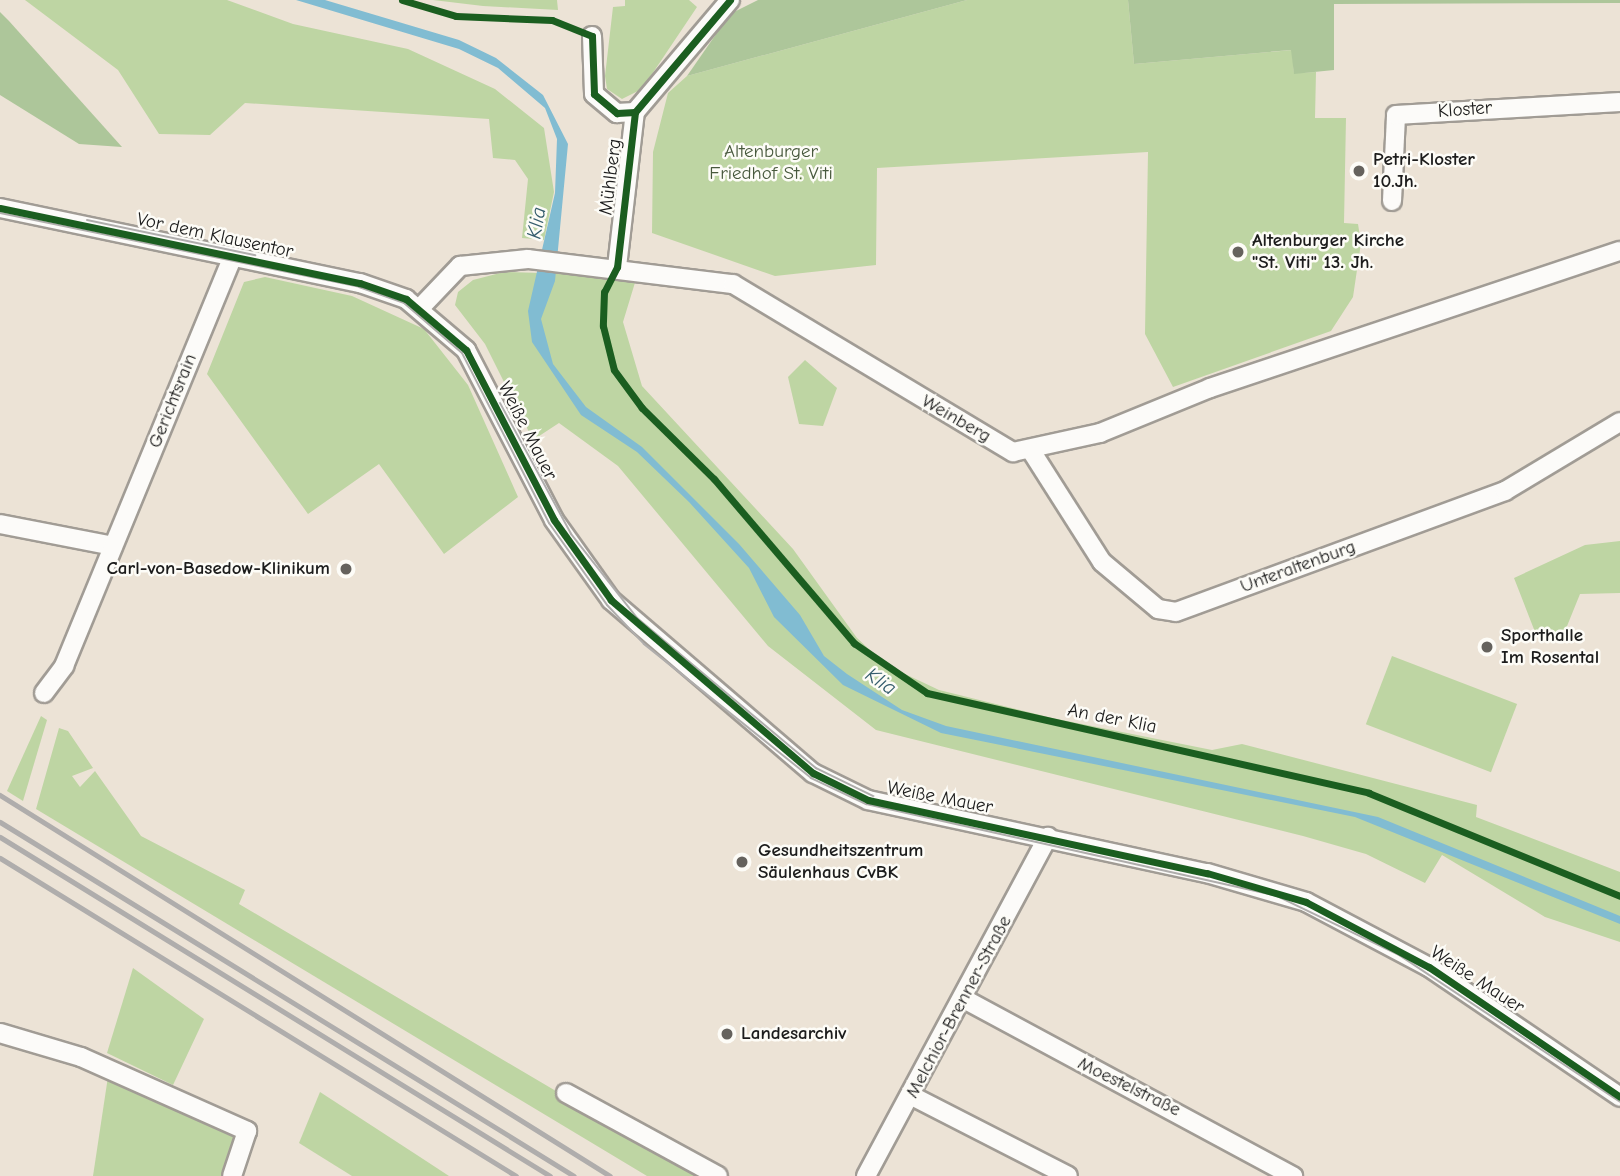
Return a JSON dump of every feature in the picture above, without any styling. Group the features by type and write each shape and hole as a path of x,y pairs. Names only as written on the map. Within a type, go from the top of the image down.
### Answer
{"street":[{"path":"592,36 594,94 617,113 635,112 730,0"},
{"name":"Kloster","path":"1392,201 1396,115 1620,102"},
{"name":"Mühlberg","path":"617,267 635,112"},
{"name":"Vor dem Klausentor","path":"0,208 377,287 421,307"},
{"name":"Weinberg","path":"421,307 460,267 528,259 568,261 733,284 949,417 1013,452 1100,433 1210,388 1619,249"},
{"name":"Gerichtsrain","path":"44,692 64,666 233,256"},
{"name":"Weiße Mauer","path":"421,307 466,350 566,538 650,639 813,773 849,793 1232,878 1323,909 1429,967 1620,1097"},
{"name":"Unteraltenburg","path":"1030,449 1102,562 1158,609 1176,612 1505,491 1620,422"},
{"path":"0,524 113,546"},
{"name":"Melchior-Brenner-Straße","path":"866,1176 912,1096 1048,837"},
{"name":"Moestelstraße","path":"964,999 1293,1176"},
{"path":"0,1033 81,1057 247,1131 232,1176"},
{"path":"566,1093 718,1176"},
{"path":"912,1096 1068,1176"}],"green space":[{"path":"25,0 227,0 293,24 408,49 495,89 544,128 554,192 544,240 522,238 528,179 515,160 493,158 489,119 245,103 210,135 159,134 118,70"},
{"path":"433,0 557,0 558,10 483,6"},
{"path":"625,0 689,0 697,7 642,89 622,99 607,89 605,76 613,7 625,6"},
{"path":"758,0 967,0 687,76 730,14"},
{"name":"Altenburger Friedhof St. Viti","path":"967,0 1128,0 1134,64 1292,50 1294,73 1316,72 1315,118 1346,118 1344,223 1358,224 1361,243 1353,297 1331,331 1173,387 1145,334 1148,152 877,168 876,265 775,276 652,233 653,152 668,93 687,76"},
{"path":"1128,0 1620,0 1620,3 1334,4 1334,70 1294,74 1291,50 1134,64"},
{"path":"0,12 122,147 79,144 0,95"},
{"path":"504,272 637,276 623,322 642,386 793,549 857,638 886,665 939,690 1052,718 1212,750 1242,744 1477,805 1476,817 1620,872 1620,942 1545,917 1442,855 1425,883 1366,854 1303,836 876,730 768,646 618,466 559,423 533,440 485,344 455,305 458,292 473,280"},
{"path":"265,277 352,296 424,329 468,385 518,497 444,554 379,464 308,514 207,374 244,282"},
{"path":"805,360 837,388 823,426 799,424 788,377"},
{"path":"1620,541 1620,593 1580,594 1563,636 1537,637 1514,578 1585,545"},
{"path":"1392,656 1517,704 1491,772 1366,724"},
{"path":"41,716 47,720 23,801 7,791"},
{"path":"59,728 68,731 93,768 72,776 80,787 95,771 141,836 245,890 239,904 700,1176 647,1176 36,809"},
{"path":"133,968 204,1019 173,1085 107,1053"},
{"path":"109,1070 247,1131 232,1176 93,1176"},
{"path":"320,1092 449,1176 352,1176 299,1143"}],"water":[{"path":"296,0 325,0 459,40 496,58 543,95 568,144 555,281 541,319 553,364 586,407 642,447 739,544 800,615 824,656 847,674 902,710 946,726 1378,817 1620,916 1620,924 1355,817 941,733 843,685 774,617 749,568 689,502 637,452 581,415 532,342 528,311 555,193 557,139 545,108 498,68 459,49"}],"tram line":[{"path":"0,213 359,287 404,303 462,353 549,523 607,605 644,644 811,778 866,804 1277,896 1399,955 1620,1102"},
{"path":"87,220 255,255"},
{"path":"500,403 571,534 637,618 816,768 873,796"}],"railway":[{"path":"0,795 610,1176"},
{"path":"0,822 574,1176"},
{"path":"0,837 550,1176"},
{"path":"0,858 516,1176"}],"cycle path":[{"path":"402,0 456,16 552,20 592,36 594,94 617,113 635,112"},
{"name":"An der Klia","path":"730,0 635,112 617,267 604,292 603,326 614,370 642,408 714,479 854,643 927,693 1369,793 1620,896"},
{"path":"0,208 360,283 406,299 466,350 554,520 611,600 813,773 868,800 1207,873 1306,902 1429,967 1620,1097"}],"place":[{"name":"Petri-Kloster 10.Jh.","path":"1359,171"},
{"name":"Altenburger Kirche \"St. Viti\" 13. Jh.","path":"1238,252"},
{"name":"Carl-von-Basedow-Klinikum","path":"346,569"},
{"name":"Sporthalle Im Rosental","path":"1487,647"},
{"name":"Gesundheitszentrum Säulenhaus CvBK","path":"742,862"},
{"name":"Landesarchiv","path":"727,1034"}],"water label":[{"name":"Klia","path":"536,223"},
{"name":"Klia","path":"881,681"}]}
